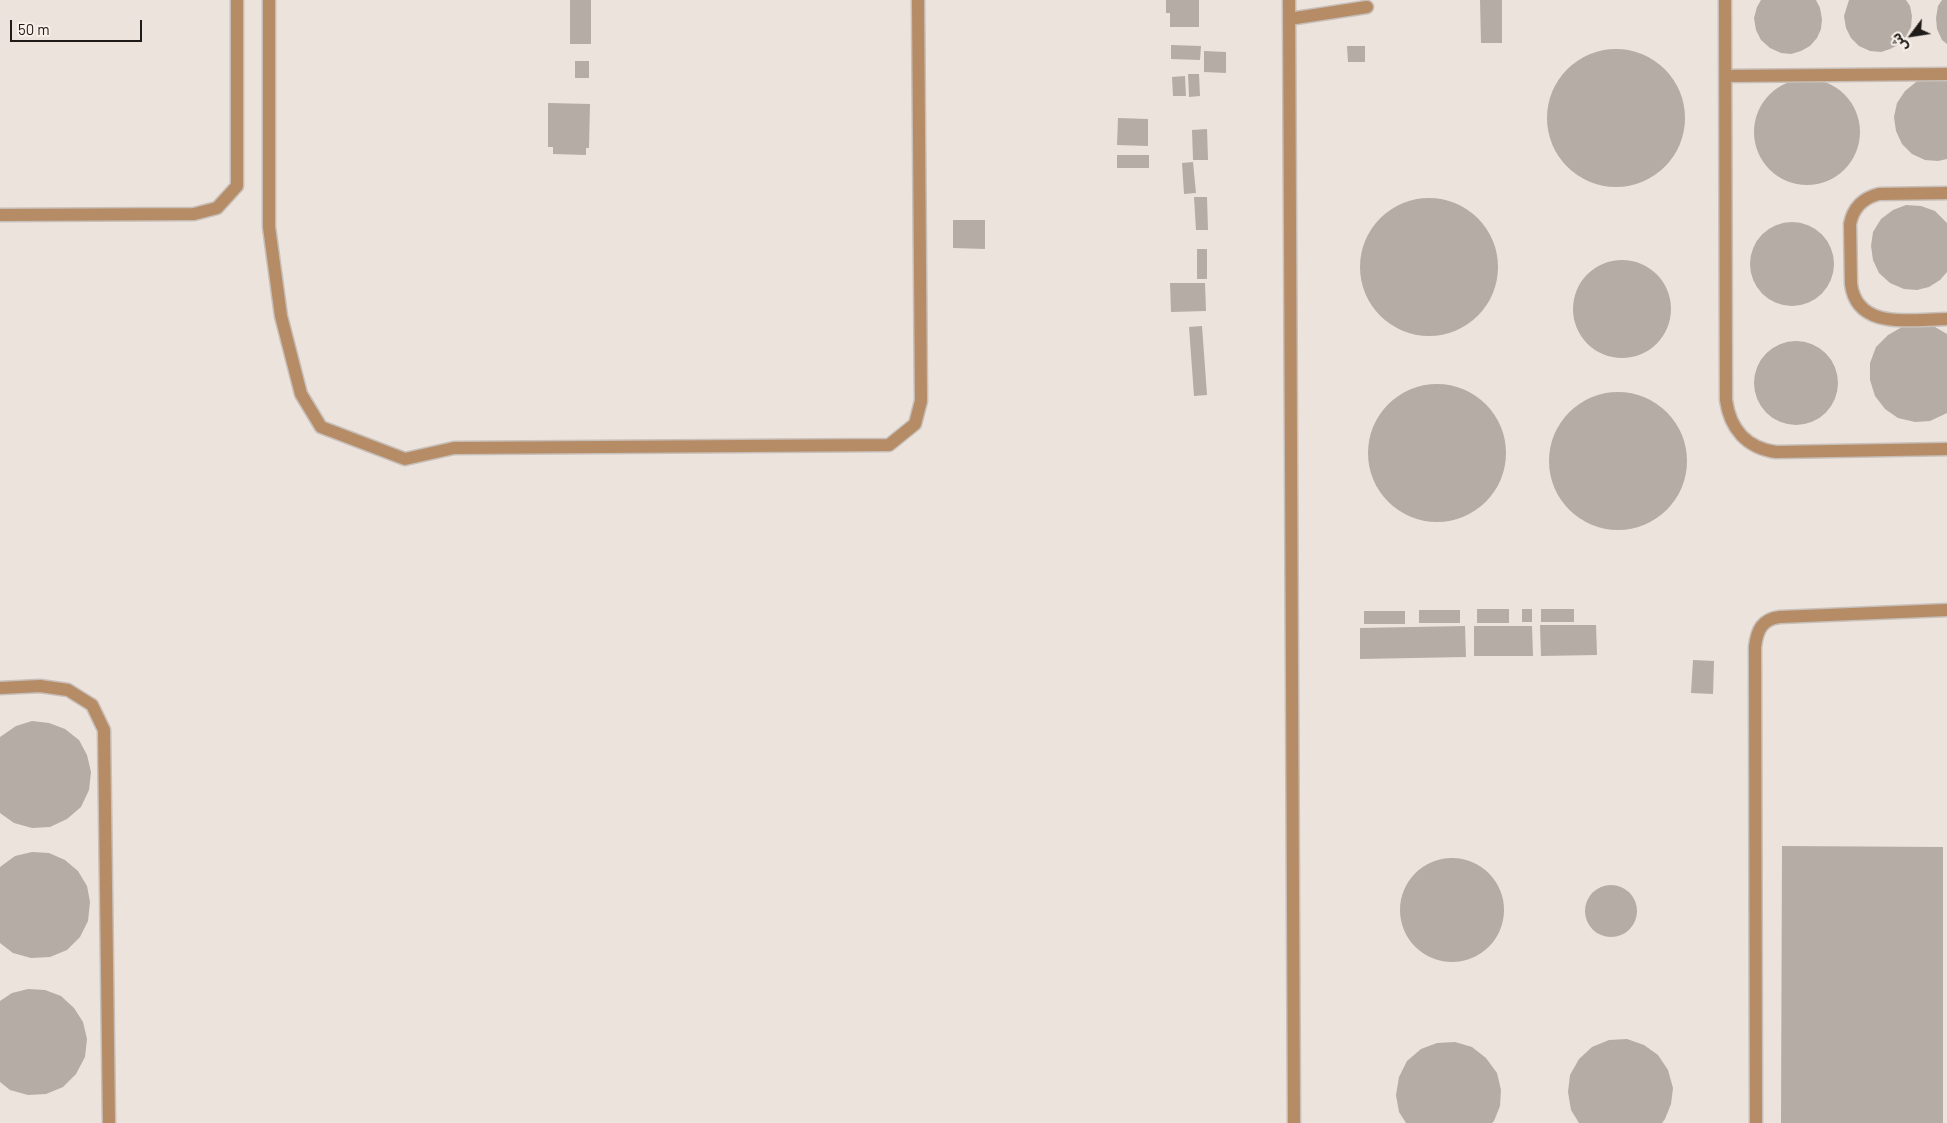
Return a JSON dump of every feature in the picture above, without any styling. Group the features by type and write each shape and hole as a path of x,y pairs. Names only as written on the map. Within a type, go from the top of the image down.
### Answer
{"street":[{"path":"0,215 194,214 218,208 237,186 237,0"},
{"path":"269,0 269,226 281,316 301,394 321,427 406,459 454,448 889,445 915,424 921,401 918,0"},
{"path":"1288,0 1294,1123"},
{"path":"1726,0 1726,400 1730,419 1735,428 1749,442 1776,452 1947,449"},
{"path":"1289,20 1367,7"},
{"path":"1726,76 1947,74"},
{"path":"1947,193 1879,194 1872,196 1859,204 1851,217 1850,224 1852,293 1861,308 1868,314 1885,319 1947,319"},
{"path":"1756,1123 1755,647 1758,632 1767,621 1780,617 1947,610"},
{"path":"0,688 40,686 68,690 92,705 104,730 109,1123"}],"building":[{"path":"570,0 591,0 591,44 570,44"},
{"path":"1166,0 1199,0 1199,27 1170,27 1170,13 1166,13"},
{"path":"1480,0 1502,0 1502,43 1481,43"},
{"path":"1761,0 1816,0 1822,19 1821,29 1817,38 1810,46 1791,54 1781,53 1770,48 1761,40 1756,30 1754,18"},
{"path":"1849,0 1906,0 1910,6 1912,16 1911,27 1900,44 1881,52 1870,51 1859,46 1851,38 1846,28 1844,16"},
{"path":"1942,0 1947,0 1947,44 1942,40 1937,29 1938,6"},
{"path":"1171,45 1201,46 1200,60 1171,59"},
{"path":"1347,46 1365,46 1365,62 1348,62"},
{"path":"1616,49 1642,55 1665,69 1679,92 1685,118 1679,144 1665,167 1642,181 1616,187 1590,181 1567,167 1553,144 1547,118 1553,92 1567,69 1590,55"},
{"path":"1204,51 1226,52 1226,73 1204,72"},
{"path":"575,61 589,61 589,78 575,78"},
{"path":"1188,74 1199,74 1200,96 1189,97"},
{"path":"1185,76 1186,96 1173,96 1172,77"},
{"path":"1930,77 1947,79 1947,159 1938,161 1925,160 1912,154 1902,144 1896,131 1894,117 1897,103 1905,91 1916,82"},
{"path":"1807,79 1827,83 1844,95 1856,112 1860,132 1856,152 1844,169 1827,181 1807,185 1787,181 1770,169 1758,152 1754,132 1758,112 1770,95 1787,83"},
{"path":"548,103 590,104 589,148 586,148 586,155 553,154 553,147 548,147"},
{"path":"1118,118 1148,119 1148,146 1117,145"},
{"path":"1207,129 1208,160 1193,160 1192,130"},
{"path":"1117,155 1149,155 1149,168 1117,168"},
{"path":"1193,162 1196,193 1184,194 1182,163"},
{"path":"1194,197 1207,197 1208,230 1196,230"},
{"path":"1429,198 1455,204 1478,218 1492,241 1498,267 1492,293 1478,316 1455,330 1429,336 1403,330 1380,316 1366,293 1360,267 1366,241 1380,218 1403,204"},
{"path":"1906,205 1921,206 1935,211 1947,223 1947,272 1940,280 1929,287 1917,290 1904,289 1890,283 1879,273 1873,260 1871,246 1873,232 1881,219 1893,210"},
{"path":"953,220 985,220 985,249 953,248"},
{"path":"1792,222 1808,225 1822,234 1831,248 1834,264 1831,280 1822,294 1808,303 1792,306 1776,303 1762,294 1753,280 1750,264 1753,248 1762,234 1776,225"},
{"path":"1197,249 1207,249 1207,279 1197,279"},
{"path":"1612,260 1632,260 1641,263 1657,274 1668,290 1671,299 1671,319 1668,328 1657,344 1641,355 1632,358 1612,358 1595,350 1581,336 1573,319 1573,299 1581,282 1595,268"},
{"path":"1170,283 1205,283 1206,311 1171,312"},
{"path":"1919,324 1935,327 1947,334 1947,413 1930,421 1915,422 1898,418 1885,409 1875,396 1870,380 1870,363 1876,347 1888,335 1902,327"},
{"path":"1202,326 1207,395 1194,396 1189,327"},
{"path":"1796,341 1812,344 1831,360 1835,367 1838,383 1835,399 1819,418 1812,422 1796,425 1780,422 1761,406 1757,399 1754,383 1757,367 1773,348 1780,344"},
{"path":"1437,384 1463,390 1486,404 1500,427 1506,453 1500,479 1486,502 1463,516 1437,522 1411,516 1388,502 1374,479 1368,453 1374,427 1388,404 1411,390"},
{"path":"1618,392 1644,398 1667,412 1681,435 1687,461 1681,487 1667,510 1644,524 1618,530 1592,524 1569,510 1555,487 1549,461 1555,435 1569,412 1592,398"},
{"path":"1477,609 1509,609 1509,623 1477,623"},
{"path":"1522,609 1532,609 1532,622 1522,622"},
{"path":"1541,609 1574,609 1574,622 1541,622"},
{"path":"1419,610 1460,610 1460,623 1419,623"},
{"path":"1364,611 1405,611 1405,624 1364,624"},
{"path":"1540,625 1596,625 1597,655 1541,656"},
{"path":"1465,626 1466,657 1360,659 1360,628"},
{"path":"1474,626 1532,626 1533,656 1474,656"},
{"path":"1693,660 1714,661 1713,694 1691,693"},
{"path":"32,721 49,723 65,729 79,740 87,755 91,772 89,790 81,807 67,819 50,827 32,828 14,823 0,813 0,737 16,726"},
{"path":"1782,846 1943,847 1943,1123 1781,1123"},
{"path":"32,852 49,853 65,860 78,871 87,886 90,902 88,921 80,937 67,950 50,957 31,958 13,953 0,943 0,867 15,856"},
{"path":"1452,858 1472,862 1489,873 1500,890 1504,910 1500,930 1489,947 1472,958 1452,962 1432,958 1415,947 1404,930 1400,910 1404,890 1415,873 1432,862"},
{"path":"1606,885 1616,885 1625,889 1633,897 1637,911 1633,925 1625,933 1616,937 1606,937 1597,933 1589,925 1585,916 1585,906 1589,897 1597,889"},
{"path":"28,989 45,990 61,996 74,1008 83,1022 87,1039 85,1057 76,1074 63,1087 46,1094 28,1095 10,1090 0,1082 0,1001 12,993"},
{"path":"1627,1039 1644,1045 1658,1055 1668,1070 1673,1088 1671,1104 1665,1119 1662,1123 1579,1123 1571,1110 1568,1092 1570,1075 1579,1059 1592,1047 1609,1040"},
{"path":"1455,1042 1472,1047 1486,1058 1497,1073 1501,1090 1500,1106 1494,1121 1492,1123 1406,1123 1399,1112 1396,1095 1399,1077 1407,1061 1421,1049 1437,1043"}]}
